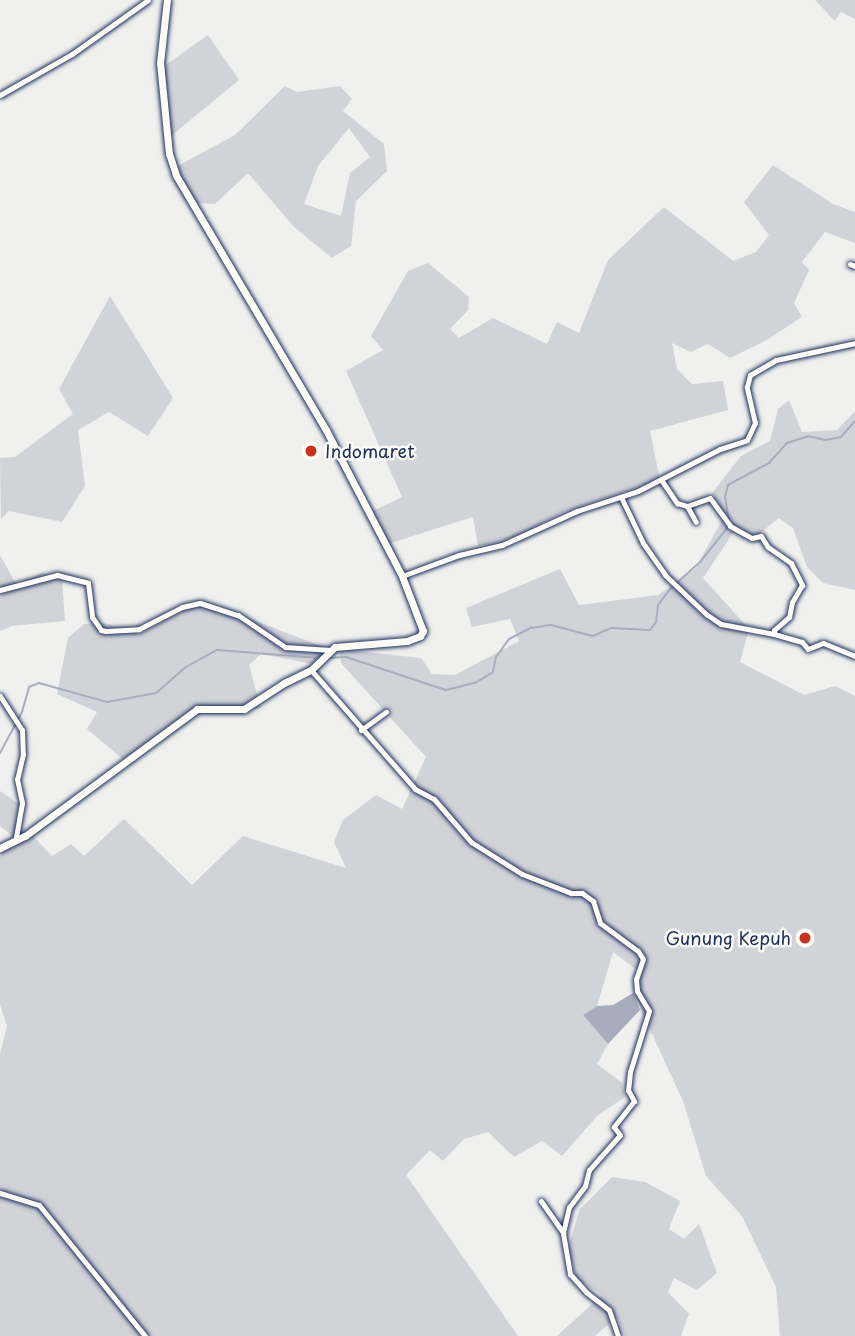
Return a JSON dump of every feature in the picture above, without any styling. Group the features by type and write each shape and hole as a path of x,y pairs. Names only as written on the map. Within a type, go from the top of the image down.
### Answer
{"main road":[{"path":"0,848 16,841 197,709 244,709 284,682 312,670 340,645 407,641 420,636 422,624 402,576 327,430 176,175 169,154 160,63 167,0"}],"street":[{"path":"0,95 72,54 148,0"},
{"path":"402,576 459,555 502,545 577,512 662,481 720,449 749,438 755,423 747,387 750,375 776,360 855,343"},
{"path":"662,481 677,503 687,506 710,498 723,520 730,526 752,538 761,536 768,547 791,563 802,580 789,617 774,630 774,634"},
{"path":"621,497 647,549 673,584 721,624 802,642 808,649 823,643 855,656"},
{"path":"687,506 696,522"},
{"path":"0,590 57,575 88,583 92,617 96,625 106,631 139,629 182,607 200,603 237,615 285,647 330,652"},
{"path":"312,670 361,730 415,789 434,799 471,842 522,874 571,893 582,893 593,901 600,923 638,950 643,959 636,979 637,991 649,1011 630,1072 628,1090 634,1101 614,1127 620,1135 589,1170 584,1186 569,1207 564,1233 566,1265 570,1274 586,1292 609,1310 618,1336"},
{"path":"0,696 20,725 23,754 17,779 22,803 16,841"},
{"path":"361,730 386,712"},
{"path":"0,1193 39,1205 145,1336"},
{"path":"541,1201 564,1233"}],"shaded area":[{"path":"815,0 855,0 855,19 841,12 835,21"},
{"path":"208,35 239,80 166,140 160,69"},
{"path":"285,86 297,92 340,86 352,99 343,111 384,144 387,171 356,201 351,246 332,258 294,227 248,173 215,204 189,203 178,188 172,169 235,135","holes":["349,128 370,157 350,173 341,216 304,204 318,166"]},
{"path":"773,165 833,204 855,212 855,243 825,232 802,262 809,270 794,303 802,317 765,341 730,358 708,344 691,352 672,343 677,369 692,384 723,381 728,410 650,431 660,480 563,512 512,539 478,546 473,517 388,544 371,512 402,497 346,371 383,350 371,336 408,271 428,263 469,297 468,310 450,329 459,338 493,318 547,344 557,322 579,333 608,260 664,207 733,261 756,252 769,235 744,202"},
{"path":"110,296 173,398 148,436 109,412 78,430 85,486 62,522 9,511 1,519 0,458 15,457 73,414 59,389"},
{"path":"789,400 802,432 837,430 855,411 855,590 823,583 807,567 793,528 779,518 755,537 737,527 703,578 749,629 740,662 804,695 835,686 855,696 855,1336 780,1336 776,1287 742,1216 706,1176 683,1101 633,993 638,971 613,952 597,1006 583,1015 608,1044 597,1064 622,1083 625,1097 598,1115 562,1156 542,1141 514,1157 488,1132 464,1139 443,1161 430,1150 406,1175 518,1336 0,1336 0,1054 7,1026 0,1005 0,849 17,840 0,826 0,791 22,806 18,839 30,833 52,856 71,844 84,856 124,819 192,885 243,836 346,868 334,842 343,820 376,795 402,809 426,757 341,663 339,649 421,658 432,674 455,675 519,641 510,619 472,627 466,608 560,569 579,605 658,595 695,569 725,515 712,493 741,456 770,441 778,409"},
{"path":"0,555 16,584 42,573 62,578 65,621 12,626 0,631"},
{"path":"197,604 233,612 326,648 318,665 261,654 249,665 261,708 235,713 199,706 124,760 87,729 97,712 57,694 68,638 84,624 104,623 140,634"},
{"path":"612,1177 645,1182 680,1201 669,1229 684,1239 699,1224 717,1273 697,1290 674,1278 668,1292 689,1314 681,1336 625,1336 617,1317 595,1336 557,1336 602,1295 578,1280 568,1248 580,1209"}],"water":[{"path":"633,993 640,1010 608,1044 583,1015 597,1006 613,1005"}],"waterway":[{"path":"729,521 725,497 728,485 769,463 787,443 808,436 826,440 841,437 855,421"},
{"path":"328,658 346,657 446,690 475,683 493,672 496,657 509,639 531,628 551,625 593,636 611,628 650,630 656,622 658,605 670,589 700,562 728,527"},
{"path":"0,753 22,712 29,687 39,683 107,702 156,693 186,667 217,650 319,658"}],"place":[{"name":"Indomaret","path":"311,451"},
{"name":"Gunung Kepuh","path":"805,938"}]}
